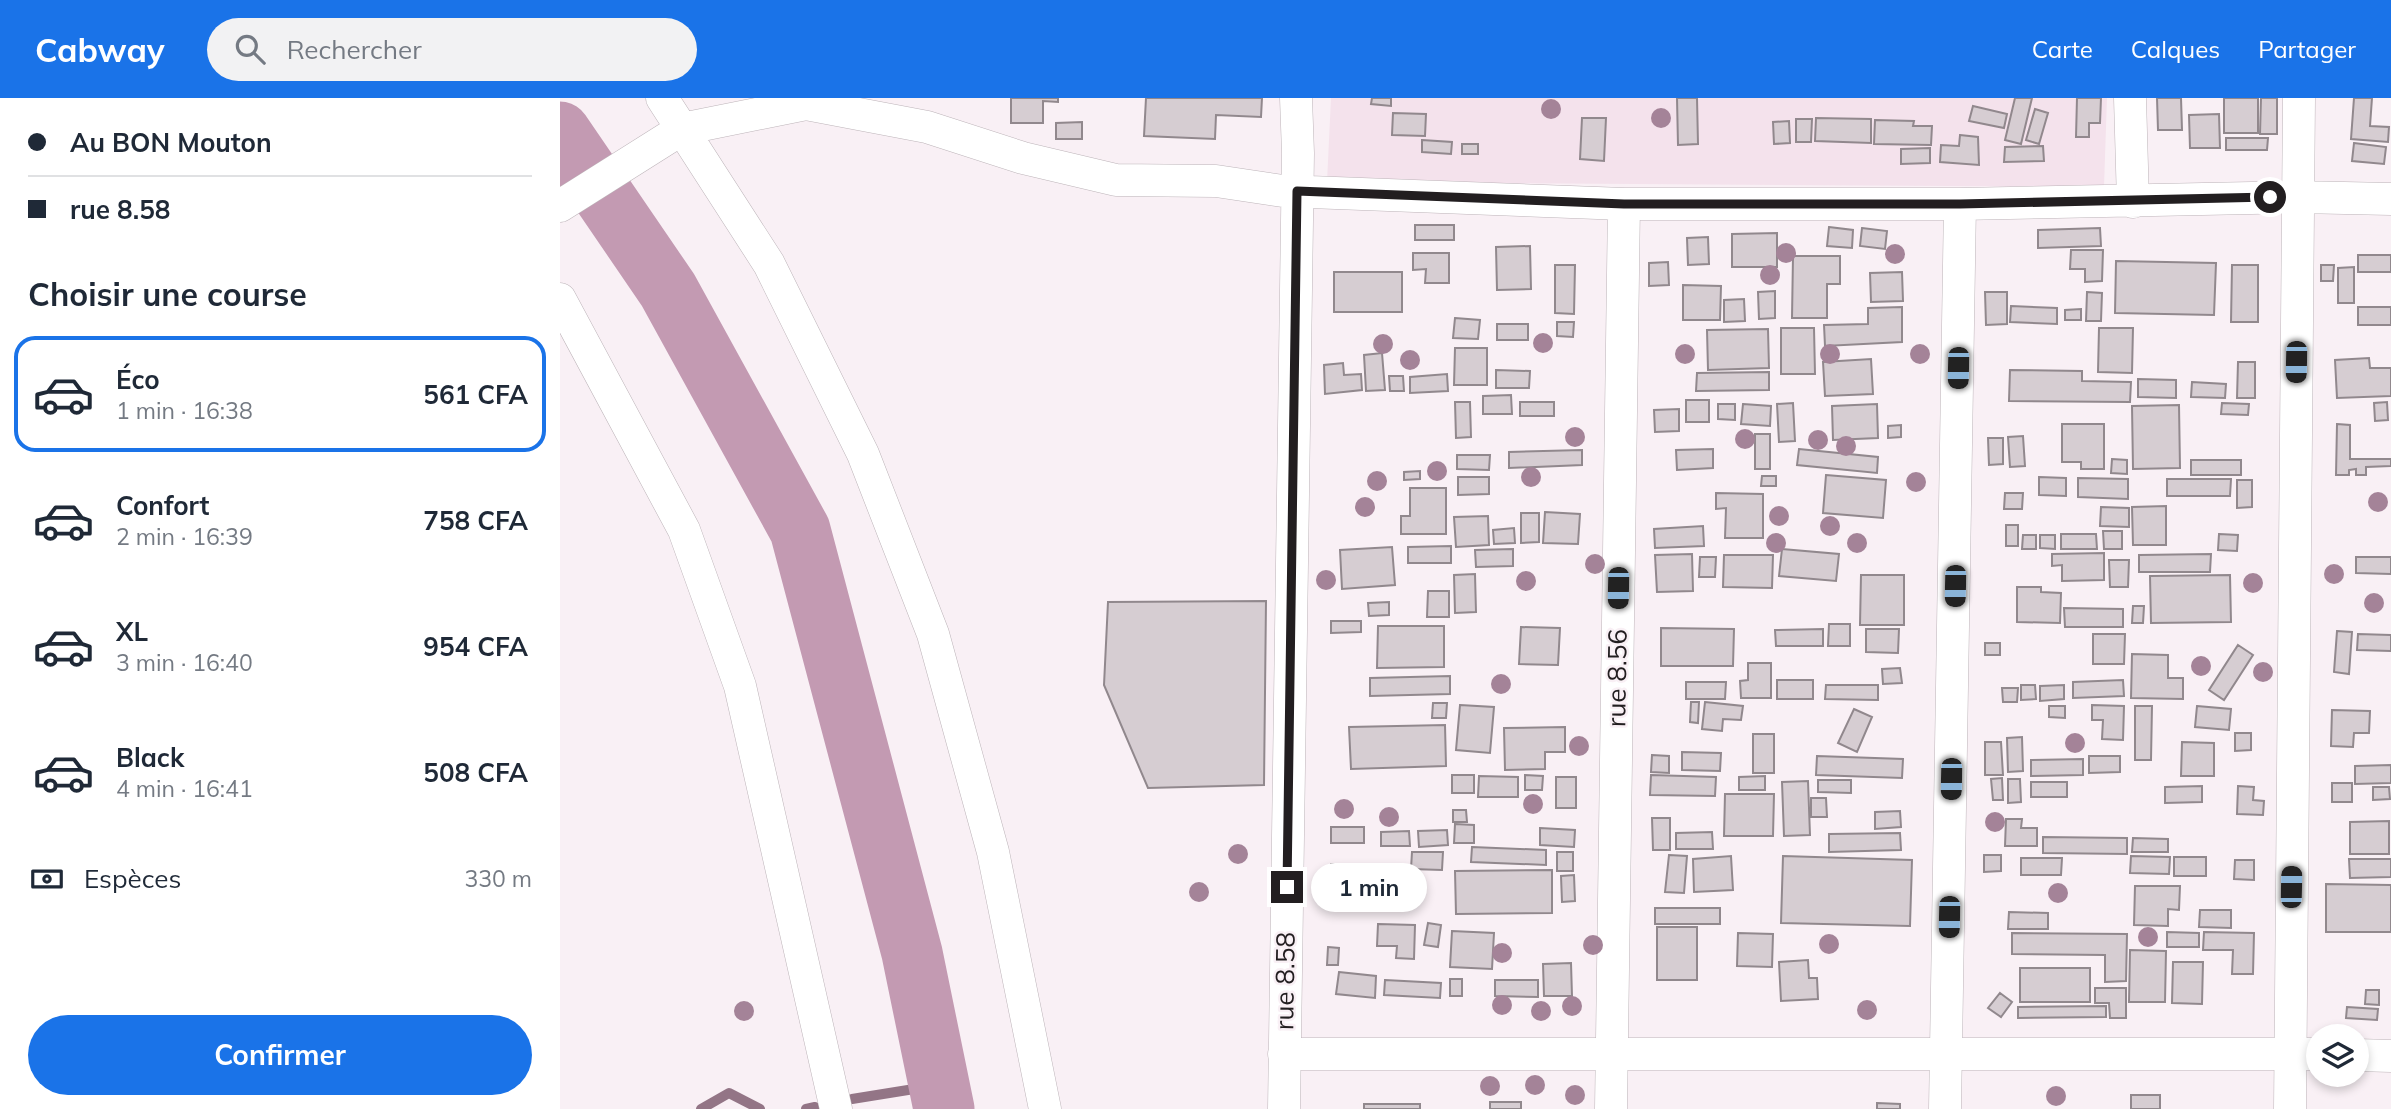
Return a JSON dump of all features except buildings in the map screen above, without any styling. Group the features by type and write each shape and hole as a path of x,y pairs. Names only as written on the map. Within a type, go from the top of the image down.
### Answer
{"street":[{"path":"662,98 769,264 863,454 933,634 993,852 1045,1109"},
{"name":"rue 8.58","path":"1284,1109 1297,191 1296,98"},
{"path":"2130,98 2133,202"},
{"path":"2290,1109 2304,1053 2298,98"},
{"path":"560,206 682,129 806,104 927,127 1023,158 1116,180 1216,181 1297,191 1624,204 1960,204 2298,197 2391,200"},
{"name":"rue 8.56","path":"1611,1109 1624,204"},
{"path":"1945,1109 1960,204"},
{"path":"560,299 684,530 740,686 836,1109"},
{"path":"1284,1054 2304,1053"},
{"path":"2369,1055 2391,1056"}],"shaded area":[{"path":"1331,98 2107,98 2104,187 1327,182"}],"waterway":[{"path":"560,132 668,290 800,530 912,953 944,1109"},
{"path":"852,1099 939,1085"},
{"path":"701,1109 729,1093 760,1109"},
{"path":"806,1109 815,1107"}],"route":[{"path":"1287,887 1297,191 1624,204 1960,204 2270,197"}]}
